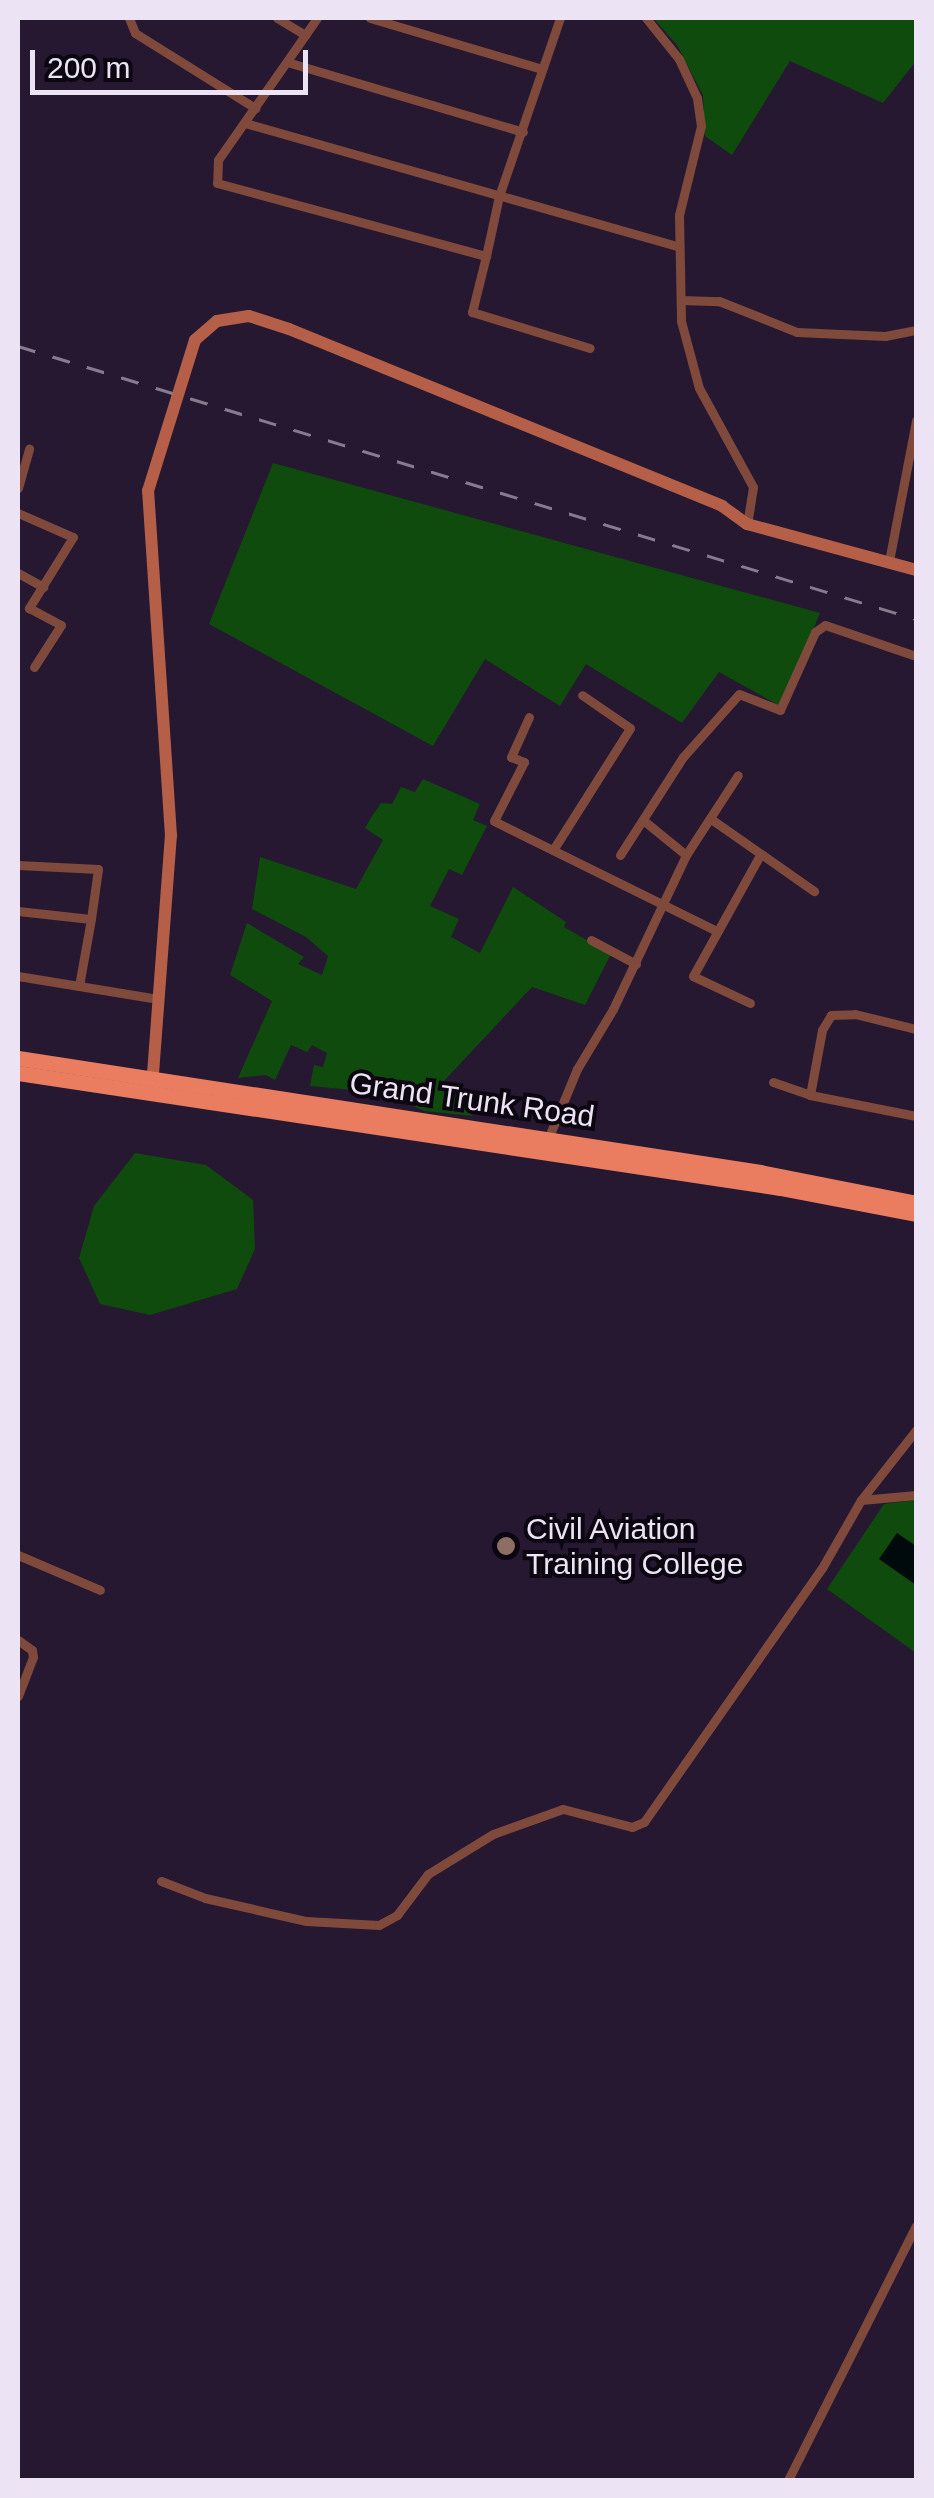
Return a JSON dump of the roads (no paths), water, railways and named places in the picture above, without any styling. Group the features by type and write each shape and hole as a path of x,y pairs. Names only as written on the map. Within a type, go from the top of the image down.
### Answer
{"highway":[{"name":"Grand Trunk Road","path":"18,1058 152,1088 916,1214"},
{"name":"Grand Trunk Road","path":"18,1073 548,1138 916,1203"}],"main road":[{"path":"152,1088 171,836 148,491 194,340 217,320 250,316 722,506 748,524 916,570"}],"street":[{"path":"129,18 135,33 256,108"},
{"path":"276,18 305,35"},
{"path":"317,18 218,160 216,183 486,256"},
{"path":"370,18 542,69"},
{"path":"560,18 500,196 472,312 590,348"},
{"path":"646,18 680,58 697,98 702,126 684,190 677,246 681,322 699,388 752,487 748,524"},
{"path":"287,62 523,132"},
{"path":"245,123 677,246"},
{"path":"681,300 719,300 797,332 885,336 916,330"},
{"path":"889,561 916,420"},
{"path":"18,488 29,449"},
{"path":"18,513 73,537 29,608 61,625 34,667"},
{"path":"18,573 43,587"},
{"path":"620,855 683,757 739,694 780,710 815,632 825,625 916,656"},
{"path":"552,850 630,728 582,695"},
{"path":"529,717 511,756 524,762 494,822 717,932"},
{"path":"548,1138 577,1069 636,964 686,855 738,775"},
{"path":"712,819 814,892"},
{"path":"643,820 686,855"},
{"path":"750,1003 693,976 760,855"},
{"path":"18,865 98,869 79,986"},
{"path":"18,911 91,919"},
{"path":"591,940 636,964"},
{"path":"18,976 158,999"},
{"path":"810,1095 822,1030 832,1016 854,1014 916,1029"},
{"path":"773,1082 810,1095 916,1116"},
{"path":"161,1881 205,1898 306,1921 379,1925 397,1915 428,1874 493,1834 563,1809 632,1827 644,1822 811,1584 861,1500 916,1430"},
{"path":"861,1500 916,1494"},
{"path":"18,1555 100,1590"},
{"path":"18,1640 32,1650 33,1658 18,1696"},
{"path":"788,2480 916,2226"}],"railway":[{"path":"18,346 916,619"}],"place":[{"name":"Civil Aviation Training College","path":"506,1546"}]}
